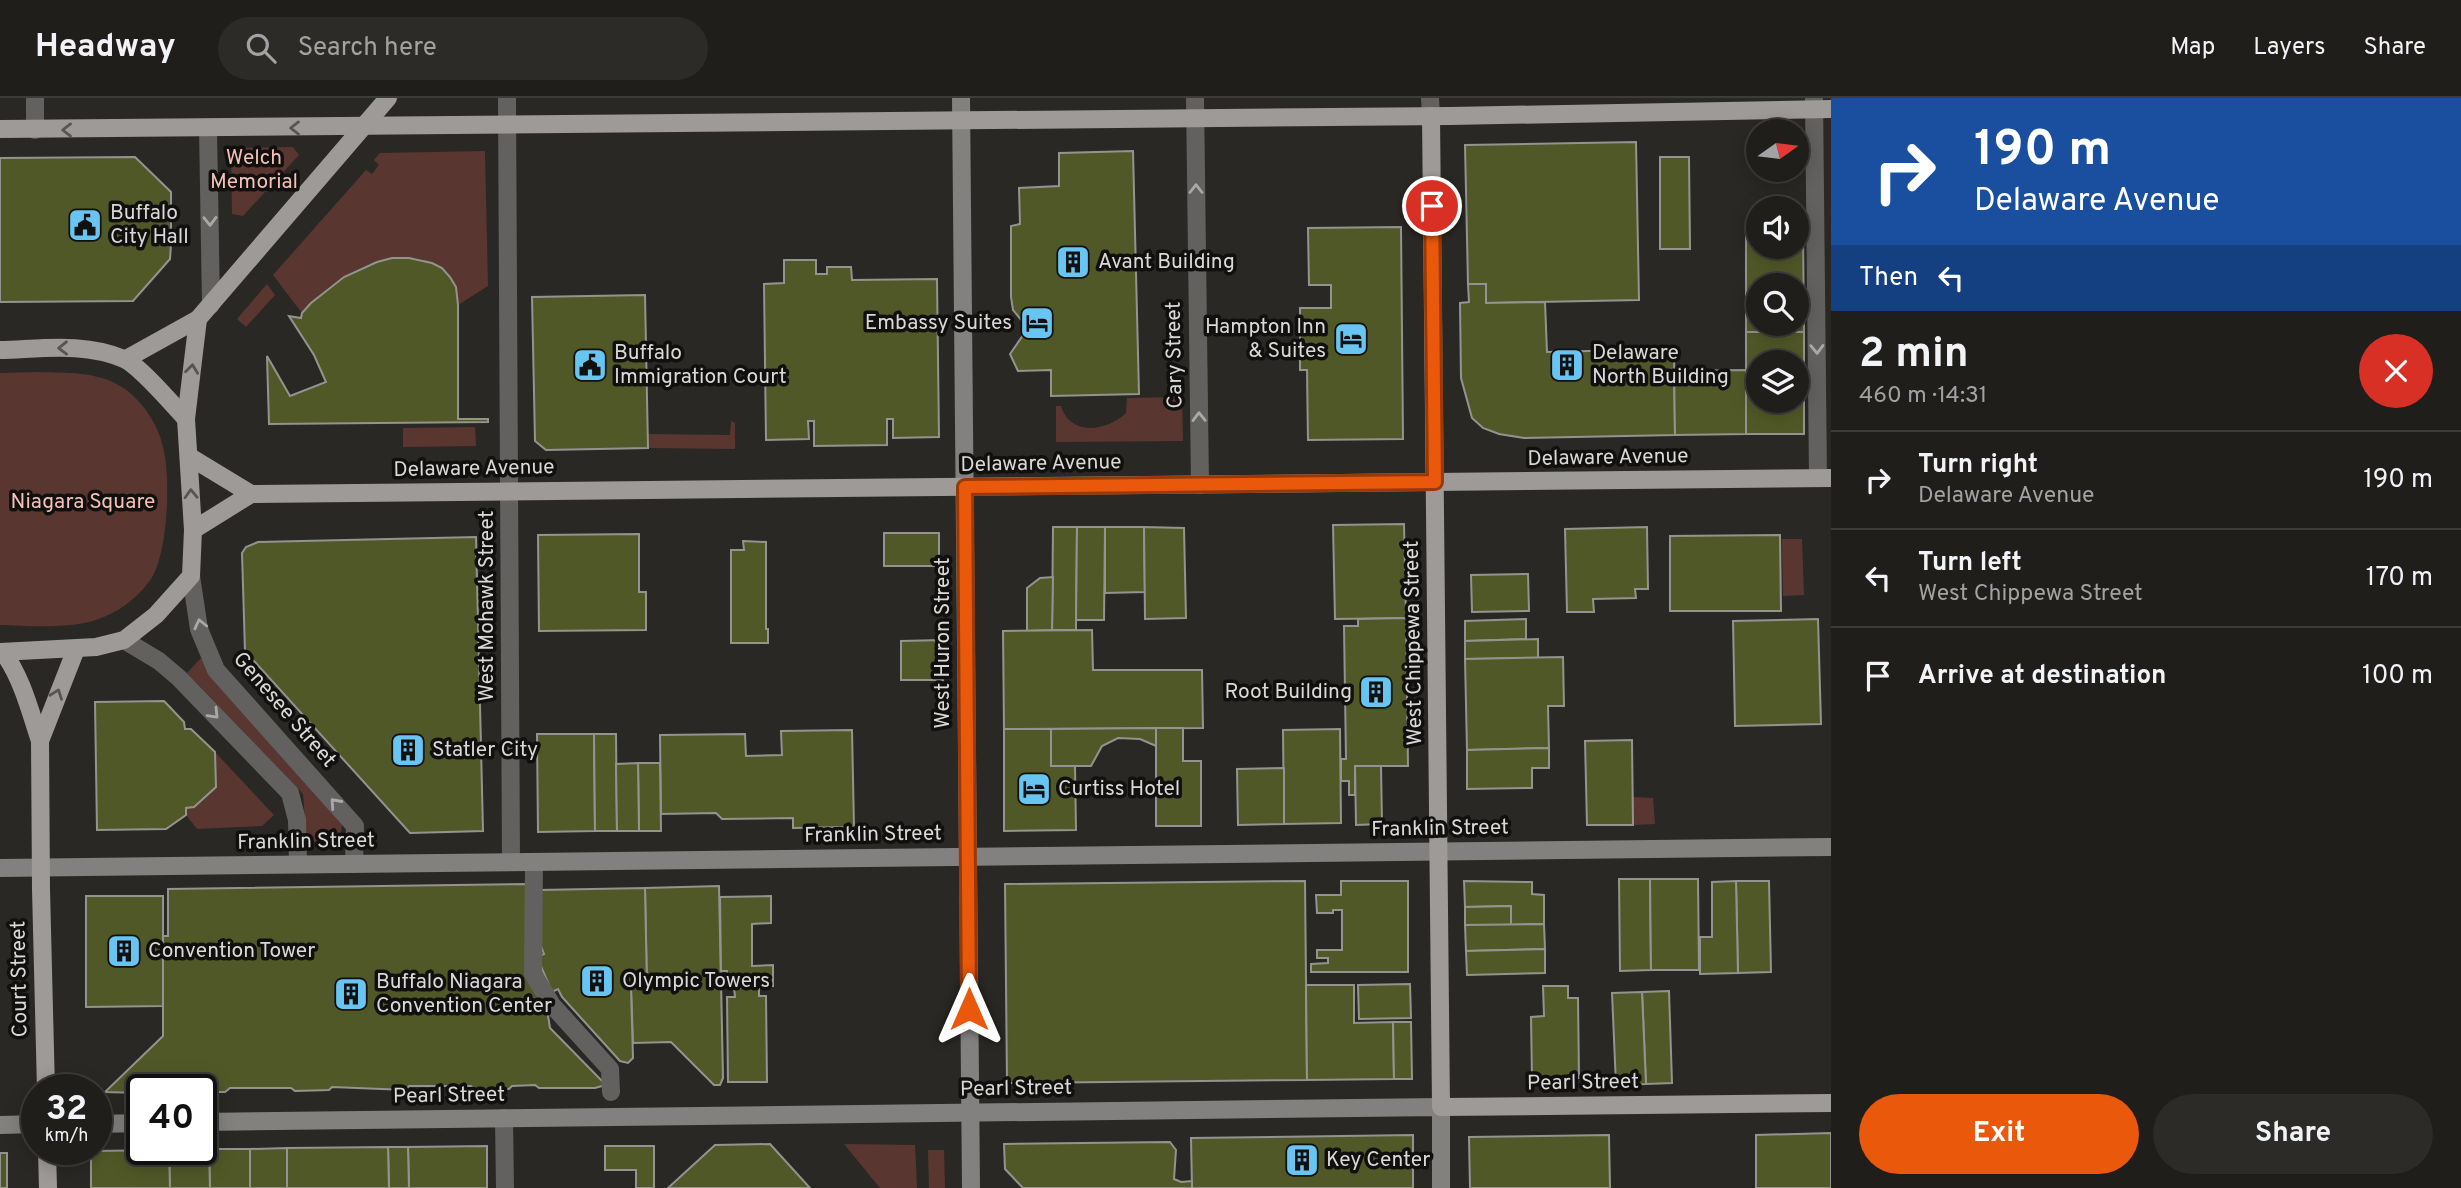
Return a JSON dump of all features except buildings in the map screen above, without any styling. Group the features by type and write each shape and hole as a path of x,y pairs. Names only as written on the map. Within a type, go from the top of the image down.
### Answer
{"main road":[{"path":"125,359 198,319 388,98"},
{"path":"0,129 509,126 1195,117 1431,107 1820,105"},
{"name":"West Chippewa Street","path":"1431,107 1441,1107"},
{"path":"1,652 76,649 124,640 156,615 191,576 193,530 187,419 198,319"},
{"path":"0,350 79,348 125,359 157,387 187,419"},
{"path":"190,457 251,494 193,530"},
{"name":"Delaware Avenue","path":"251,494 1825,478"},
{"name":"Court Street","path":"40,741 76,649"},
{"name":"Court Street","path":"1,652 18,677 40,741 40,867 46,1074"},
{"name":"Pearl Street","path":"1441,1107 1831,1103"},
{"path":"47,1165 48,1188"}],"street":[{"path":"35,98 35,130"},
{"name":"West Mohawk Street","path":"507,98 511,862"},
{"name":"West Huron Street","path":"961,98 971,1188"},
{"name":"Cary Street","path":"1195,98 1199,485"},
{"path":"1820,105 1825,478"},
{"path":"208,128 211,305"},
{"name":"Genesee Street","path":"191,576 200,629 216,670 355,826 354,864"},
{"path":"124,640 159,661 179,678 290,793 297,820 298,864"},
{"name":"Franklin Street","path":"0,868 1831,847"},
{"path":"534,862 533,974 552,1005 610,1069 611,1092"},
{"name":"Pearl Street","path":"217,1122 1441,1107"},
{"name":"West Chippewa Street","path":"1441,1107 1441,1188"},
{"path":"504,1118 505,1188"},
{"path":"0,1125 21,1124"}],"green space":[{"name":"Welch Memorial","path":"293,147 299,155 243,216 232,214 231,148"},
{"path":"485,151 488,286 458,305 452,285 442,271 429,262 413,258 377,262 360,269 332,285 302,313 273,275 366,170 372,174 379,165 374,160 380,153"},
{"path":"267,284 275,295 246,327 237,319"},
{"name":"Niagara Square","path":"38,372 102,378 129,392 148,413 157,430 165,460 167,495 164,534 157,567 151,579 131,600 112,613 68,625 0,625 0,373"},
{"path":"1182,397 1183,441 1056,442 1056,406 1061,406 1072,422 1089,428 1109,424 1126,413 1127,398"},
{"path":"731,421 735,423 735,449 648,448 648,434 730,435"},
{"path":"475,427 476,446 403,447 403,428"},
{"path":"1782,539 1802,539 1804,595 1783,596"},
{"path":"201,658 224,689 342,825 340,841 307,842 303,794 187,673"},
{"path":"215,752 274,815 262,826 197,829 186,815 186,808 194,807 216,787"},
{"path":"1633,797 1653,798 1655,824 1633,825"},
{"path":"844,1144 915,1145 917,1188 880,1188"},
{"path":"928,1150 944,1150 945,1188 929,1188"}],"place":[{"name":"Buffalo City Hall","path":"85,225"},
{"name":"Avant Building","path":"1073,262"},
{"name":"Embassy Suites","path":"1037,323"},
{"name":"Hampton Inn & Suites","path":"1351,339"},
{"name":"Buffalo Immigration Court","path":"590,365"},
{"name":"Delaware North Building","path":"1567,365"},
{"name":"Root Building","path":"1376,692"},
{"name":"Statler City","path":"408,750"},
{"name":"Curtiss Hotel","path":"1034,789"},
{"name":"Convention Tower","path":"124,951"},
{"name":"Olympic Towers","path":"597,981"},
{"name":"Buffalo Niagara Convention Center","path":"351,994"},
{"name":"Key Center","path":"1302,1160"}],"route":[{"path":"969,1009 965,487 1435,482 1432,206"}]}
